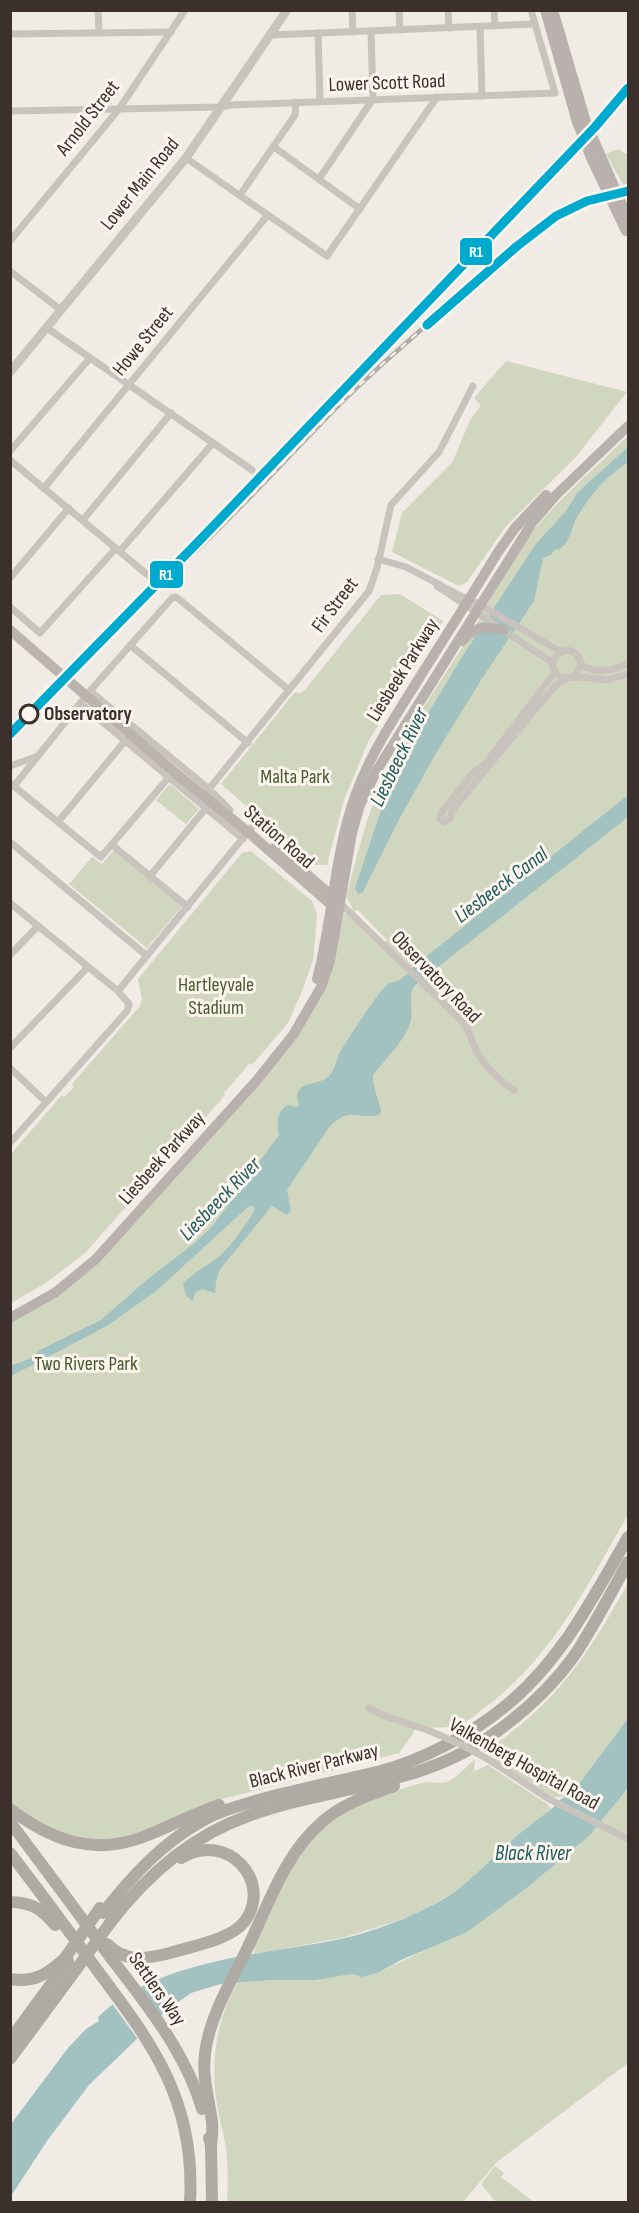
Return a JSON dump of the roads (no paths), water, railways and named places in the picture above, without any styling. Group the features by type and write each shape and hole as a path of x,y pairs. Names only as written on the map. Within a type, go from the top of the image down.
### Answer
{"highway":[{"name":"Black River Parkway","path":"10,2040 107,1914 125,1884 171,1840 204,1820 237,1806 380,1771 423,1755 464,1734 503,1708 536,1677 571,1633 628,1537"},
{"name":"Black River Parkway","path":"107,1914 166,1862 195,1842 226,1825 269,1809 403,1777 457,1755 487,1738 525,1710 573,1657 628,1562"},
{"path":"211,2145 212,2123 204,2077 209,2035 221,2002 286,1868 303,1842 320,1824 357,1799 417,1778 470,1754 487,1738"},
{"path":"10,1809 33,1826 54,1837 79,1843 106,1845 141,1838 193,1814 224,1803 298,1785 320,1784"},
{"name":"Settlers Way","path":"10,1822 129,1982 183,2063 198,2095 211,2145 212,2202"},
{"path":"81,1917 111,1948 131,1958 149,1959 224,1937 245,1922 254,1901 250,1876 239,1861 223,1851 203,1849 187,1854 175,1862 107,1914"},
{"name":"Settlers Way","path":"10,1853 148,2039 170,2078 189,2144 190,2202"},
{"path":"10,1902 23,1902 36,1906 75,1940"},
{"name":"Black River Parkway","path":"10,2059 69,1963"},
{"path":"10,1979 24,1981 36,1979 69,1963"},
{"path":"185,2202 191,2184"}],"main road":[{"path":"545,10 581,131 628,229"},
{"path":"553,10 586,122 628,229"},
{"name":"Liesbeek Parkway","path":"336,904 352,833 366,790 449,654 508,537 523,518 628,420"},
{"name":"Liesbeek Parkway","path":"10,1318 56,1292 107,1247 282,1050 321,987 330,962 348,819 367,766 391,724 472,605 544,508 628,426"},
{"path":"449,654 474,630 488,627 504,630"},
{"name":"Station Road","path":"10,630 171,774 207,792 230,810 248,833"},
{"name":"Station Road","path":"207,792 209,801 336,904"}],"street":[{"path":"98,10 99,33"},
{"name":"Arnold Street","path":"10,241 119,109 185,10"},
{"name":"Lower Main Road","path":"10,372 186,158 287,10"},
{"path":"352,10 353,32"},
{"path":"399,10 400,30"},
{"path":"448,10 449,28"},
{"path":"494,10 495,26"},
{"path":"271,34 534,24 531,10"},
{"name":"Lower Scott Road","path":"10,111 221,107 296,102 555,93 534,24"},
{"path":"480,27 482,96"},
{"path":"319,178 373,99 371,31"},
{"path":"10,34 171,32"},
{"path":"318,33 320,101"},
{"path":"186,158 327,256 437,97"},
{"path":"240,195 295,116 296,102"},
{"path":"274,147 360,209"},
{"name":"Howe Street","path":"44,488 268,215"},
{"path":"10,271 61,310"},
{"path":"47,328 252,470"},
{"path":"10,451 90,358"},
{"name":"Fir Street","path":"207,792 369,591 390,505 440,452 472,386"},
{"path":"83,520 171,413"},
{"path":"10,607 40,633 213,443"},
{"path":"10,472 13,463 149,576"},
{"path":"10,578 69,508"},
{"path":"378,559 400,565 433,582 444,592 561,652 575,653 581,665 574,677"},
{"path":"171,774 101,857 12,784 39,756 90,691 172,598 176,597 289,690"},
{"path":"472,605 553,663"},
{"path":"130,645 248,743"},
{"path":"561,652 553,663 555,672 566,679"},
{"path":"581,665 587,669 601,671 611,670 628,663"},
{"path":"555,672 493,754 472,774 441,813 443,822 450,819 452,811 555,686 574,677 607,680 628,674"},
{"path":"90,691 207,792"},
{"path":"81,704 125,741 171,774 206,808 248,833 118,991"},
{"path":"58,822 125,741"},
{"path":"10,766 39,756"},
{"path":"150,876 206,808"},
{"path":"10,842 147,956"},
{"path":"112,845 188,907"},
{"path":"10,903 118,991 128,1000 129,1004 127,1011 10,1143"},
{"name":"Observatory Road","path":"336,904 352,916 463,1022 471,1033 475,1050 481,1059 514,1090"},
{"path":"10,955 38,926"},
{"path":"10,1048 88,967"},
{"path":"10,1068 46,1102"},
{"name":"Valkenberg Hospital Road","path":"369,1708 462,1745 549,1799 628,1839"}],"water":[{"path":"628,447 628,462 606,480 588,501 577,517 564,546 543,558 534,601 481,680 435,755 396,825 363,892 358,894 355,888 395,768 462,657 535,545 566,511 577,493"},
{"path":"628,795 628,817 414,986 411,994 411,1015 406,1033 373,1075 381,1111 379,1115 349,1115 330,1126 287,1190 291,1211 287,1215 272,1206 220,1269 215,1293 202,1289 196,1292 192,1301 186,1295 183,1284 227,1248 252,1215 255,1209 253,1206 249,1206 155,1292 105,1327 11,1376 10,1366 29,1359 40,1350 101,1320 148,1279 196,1242 214,1224 279,1135 278,1122 281,1112 287,1105 297,1107 299,1105 297,1096 302,1087 330,1075 342,1049 383,989 388,984 402,978"},
{"name":"Black River","path":"628,1718 628,1788 589,1836 528,1887 467,1932 401,1960 378,1973 362,1977 352,1974 316,1980 272,1980 221,1984 191,1993 167,2010 89,2085 47,2141 11,2196 11,2124 68,2048 86,2029 99,2021 98,2017 122,1998 150,1983 181,1971 246,1955 341,1939 404,1919 435,1904 461,1887 514,1838 552,1809 561,1799 571,1794"}],"railway":[{"path":"172,574 360,384 514,248 534,232 577,206 601,197 628,191"}],"place":[{"name":"Observatory","path":"29,714"}],"water label":[{"name":"Liesbeeck River","path":"399,757"},
{"name":"Liesbeeck Canal","path":"501,885"},
{"name":"Liesbeeck River","path":"220,1199"}],"park label":[{"name":"Malta Park","path":"295,777"},
{"name":"Hartleyvale Stadium","path":"216,996"},
{"name":"Two Rivers Park","path":"86,1364"}]}
